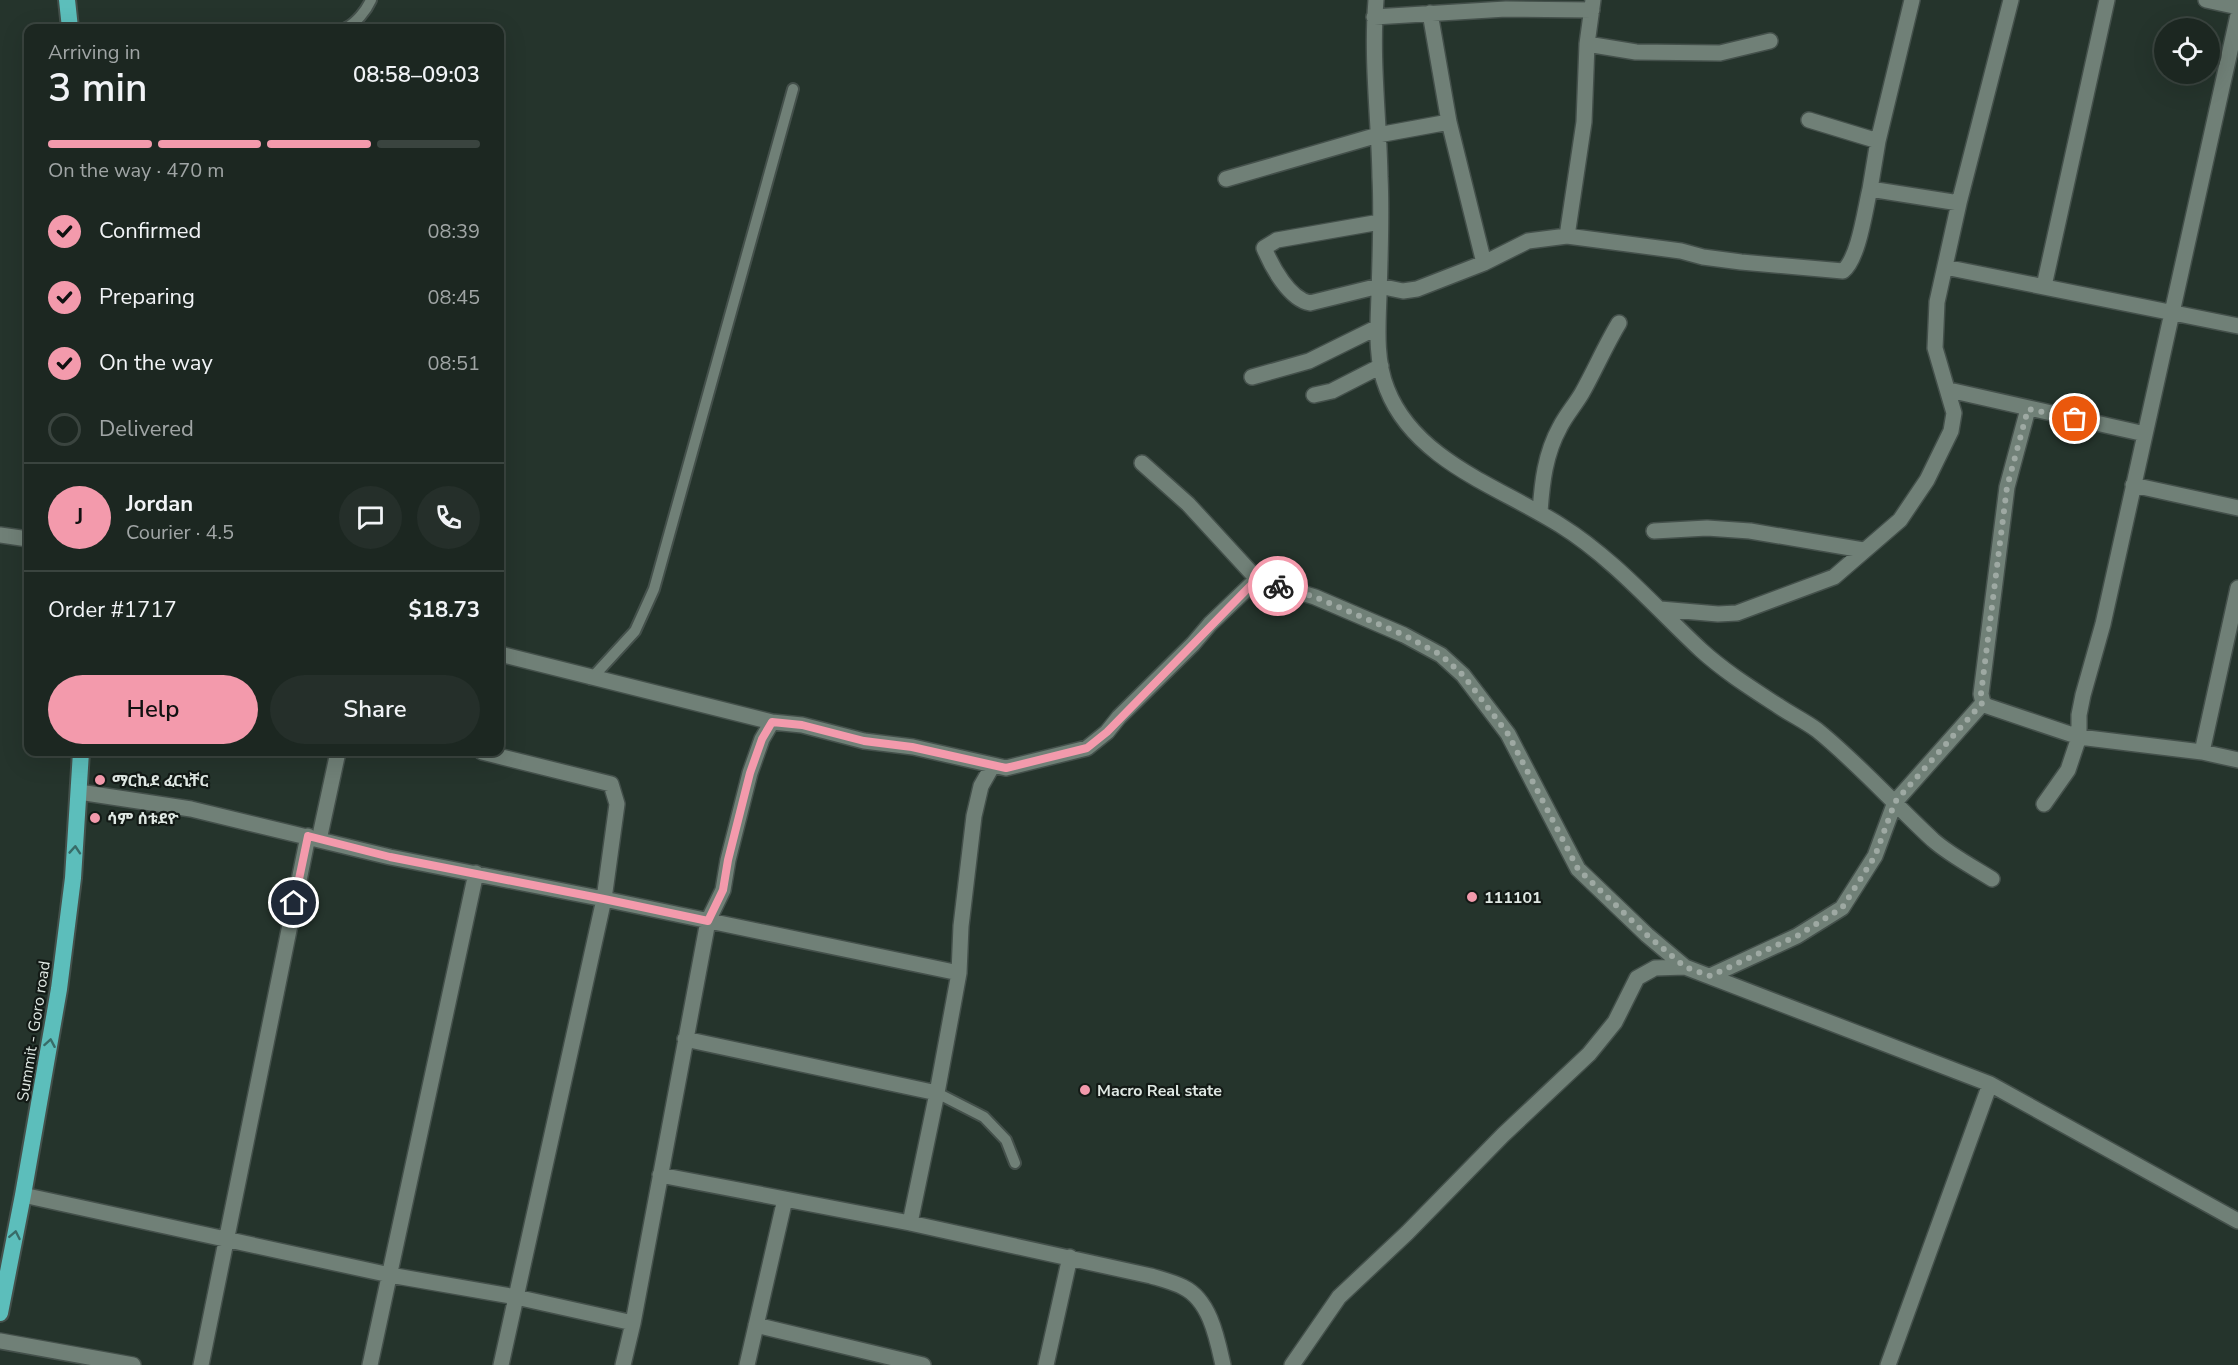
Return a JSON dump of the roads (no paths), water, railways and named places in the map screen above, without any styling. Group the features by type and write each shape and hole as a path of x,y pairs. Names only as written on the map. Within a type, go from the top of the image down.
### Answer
{"highway":[{"path":"68,0 70,24"},
{"name":"Summit - Goro road","path":"0,1313 59,989 73,878 81,756"}],"street":[{"path":"1376,0 1374,17 1380,222 1378,327 1381,366 1386,387 1408,423 1433,450 1461,469 1540,512 1586,541 1701,650 1732,675 1814,728 1846,754 1935,842 1992,879"},
{"path":"1380,222 1277,240 1264,248 1284,284 1301,302 1310,303 1379,286 1403,291 1417,288 1484,263 1528,241 1567,237 1681,251 1703,257 1741,262 1843,270 1849,266 1856,246 1870,189 1878,141 1912,0"},
{"path":"1660,609 1737,614 1834,577 1900,520 1927,480 1951,431 1954,413 1935,348 1937,302 1959,203 2011,0"},
{"path":"2044,286 2107,0"},
{"path":"2206,0 2238,7"},
{"path":"1374,17 1593,5 1587,44 1584,122 1567,237"},
{"path":"1430,13 1449,122 1484,263"},
{"path":"2044,804 2068,770 2079,737 2079,715 2083,695 2103,624 2238,15"},
{"path":"1587,44 1636,52 1720,52 1770,41"},
{"path":"1809,120 1878,141"},
{"path":"1226,179 1378,135 1449,122"},
{"path":"1870,189 1959,203"},
{"path":"1945,267 2238,326"},
{"path":"1540,512 1542,482 1547,458 1559,428 1582,393 1604,347 1619,323"},
{"path":"1252,377 1309,361 1378,327"},
{"path":"1314,395 1332,392 1381,366"},
{"path":"1949,390 2145,434"},
{"path":"2028,409 2007,487 1981,694 1983,702 1987,706 2079,737 2202,752 2238,760"},
{"path":"1142,463 1188,504 1257,579 1315,597 1404,635 1441,655 1463,675 1508,734 1578,869 1647,935 1685,967 1990,1084 2238,1221"},
{"path":"2133,485 2238,508"},
{"path":"1654,531 1707,528 1750,531 1863,550"},
{"path":"0,535 24,538"},
{"path":"504,655 591,679 772,722 802,725 864,741 912,747 1006,768 1087,748 1107,732 1257,579"},
{"path":"2202,752 2238,588"},
{"path":"1710,976 1797,936 1842,908 1875,856 1895,802 1983,702"},
{"path":"623,1365 633,1323 708,921 723,890 728,860 750,773 762,739 772,722"},
{"path":"201,1365 226,1239 314,838 337,756"},
{"path":"498,756 611,784 617,804 604,899 501,1365"},
{"path":"910,1223 959,973 961,926 974,816 981,786 993,765"},
{"path":"79,792 191,809 390,857 959,973"},
{"path":"370,1365 476,873"},
{"path":"1292,1365 1339,1297 1407,1233 1503,1135 1589,1054 1615,1022 1637,978 1655,968 1685,967"},
{"path":"685,1039 937,1093"},
{"path":"1888,1365 1990,1084"},
{"path":"660,1175 785,1198 1070,1257 1151,1276 1184,1287 1198,1297 1211,1320 1223,1365"},
{"path":"23,1196 390,1275 516,1297 633,1323"},
{"path":"747,1365 785,1198"},
{"path":"1046,1365 1070,1257"},
{"path":"756,1325 858,1358 923,1365"},
{"path":"0,1341 133,1365"}],"lane":[{"path":"353,24 368,8 370,0"},
{"path":"591,679 635,631 654,589 793,88"},
{"path":"937,1093 984,1117 1006,1140 1015,1163"}],"place":[{"name":"ማርኪደ ፈርኒቸር","path":"100,780"},
{"name":"ሳም ሰቱደዮ","path":"95,818"},
{"name":"111101","path":"1472,897"},
{"name":"Macro Real state","path":"1085,1090"}]}
